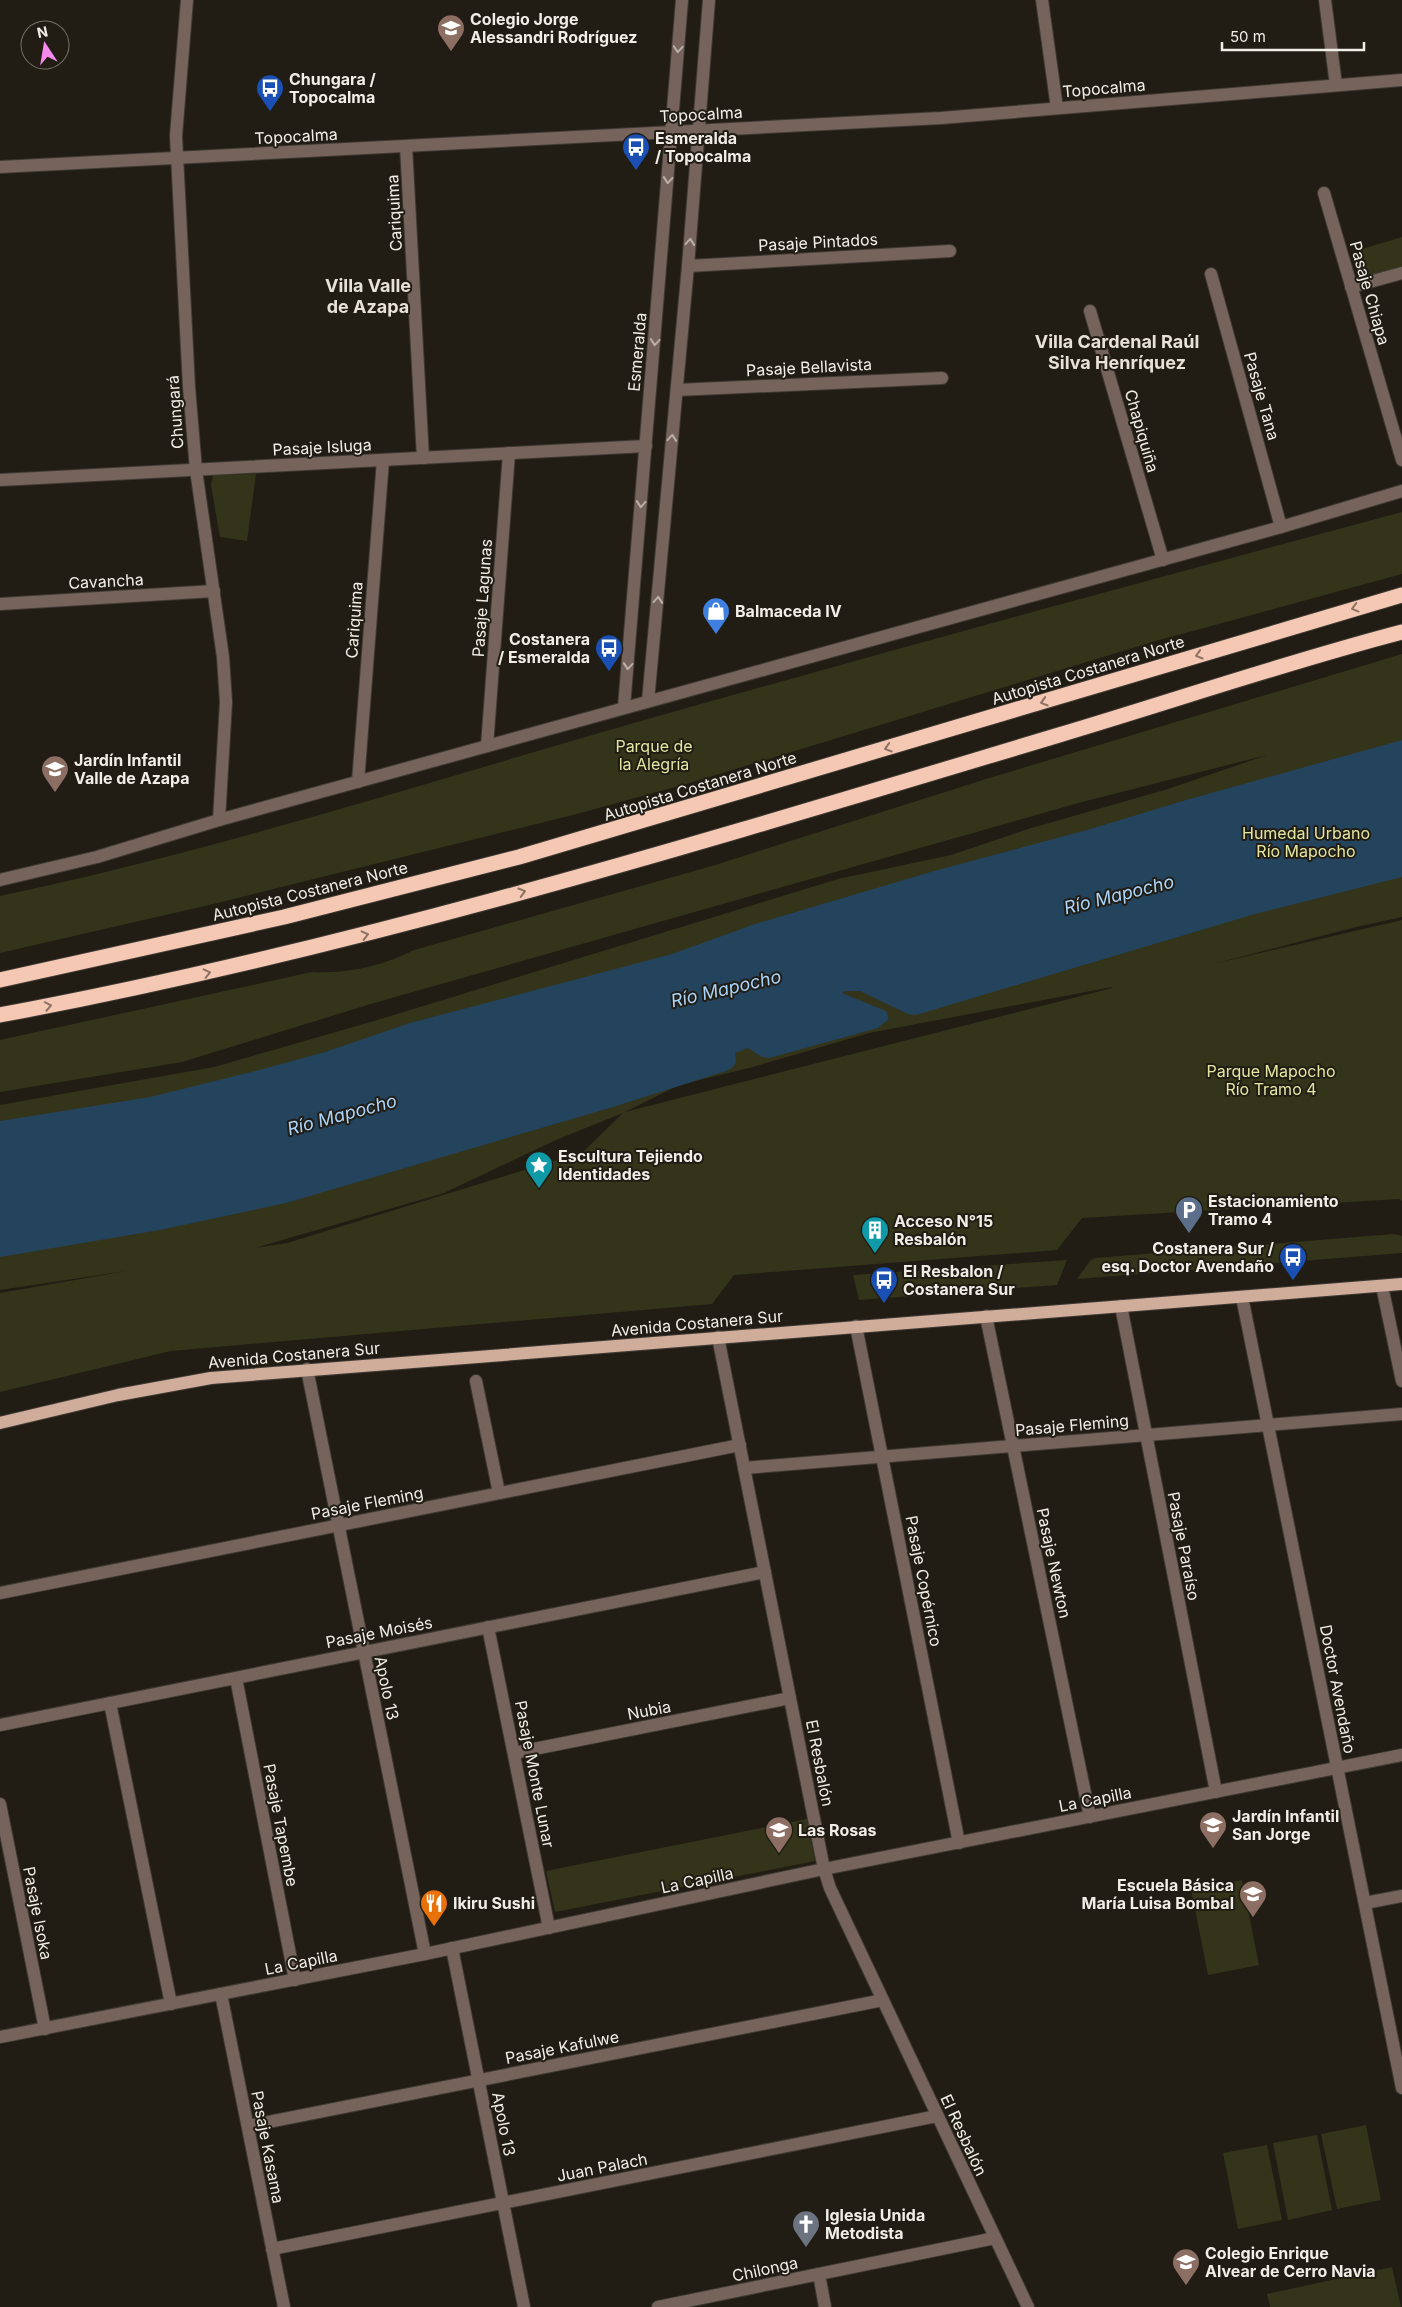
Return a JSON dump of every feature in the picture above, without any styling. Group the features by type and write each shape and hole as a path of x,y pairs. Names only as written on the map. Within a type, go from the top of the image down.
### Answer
{"highway":[{"name":"Autopista Costanera Norte","path":"0,980 284,916 519,857 1402,595"},
{"path":"0,1015 165,982 418,922 757,826 1402,632"}],"main road":[{"name":"Avenida Costanera Sur","path":"0,1423 166,1385 211,1378 1402,1284"}],"street":[{"name":"Chungará","path":"187,0 176,136 189,387 196,470 214,591 226,702 219,820"},
{"name":"Esmeralda","path":"624,707 682,0"},
{"path":"648,701 688,266 709,0"},
{"path":"1042,0 1057,108"},
{"path":"1325,0 1336,85"},
{"name":"Topocalma","path":"0,167 941,118 1402,80"},
{"name":"Cariquima","path":"406,146 423,458"},
{"name":"Pasaje Chiapa","path":"1324,193 1402,460"},
{"name":"Pasaje Pintados","path":"688,266 950,251"},
{"path":"1351,287 1402,273"},
{"name":"Pasaje Tana","path":"1211,274 1281,527"},
{"name":"Chapiquiña","path":"1090,311 1163,560"},
{"name":"Pasaje Bellavista","path":"677,390 942,378"},
{"name":"Pasaje Isluga","path":"0,480 646,446"},
{"name":"Pasaje Lagunas","path":"487,746 508,453"},
{"name":"Cariquima","path":"358,782 383,460"},
{"path":"0,880 87,859 219,820 624,707 1281,527 1402,491"},
{"name":"Cavancha","path":"0,604 214,591"},
{"path":"1382,1286 1402,1381"},
{"name":"Doctor Avendaño","path":"1242,1297 1365,1903 1396,2025 1402,2088"},
{"name":"Pasaje Paraíso","path":"1121,1306 1216,1792"},
{"name":"Pasaje Newton","path":"986,1316 1090,1817"},
{"name":"Pasaje Copérnico","path":"856,1326 959,1843"},
{"name":"El Resbalón","path":"718,1337 824,1869 836,1901 1028,2307"},
{"name":"Apolo 13","path":"306,1369 425,1954"},
{"path":"476,1381 498,1493"},
{"name":"Pasaje Fleming","path":"744,1468 1402,1414"},
{"name":"Pasaje Fleming","path":"0,1593 740,1445"},
{"name":"Pasaje Moisés","path":"0,1725 765,1572"},
{"name":"Pasaje Monte Lunar","path":"488,1627 549,1928"},
{"name":"Pasaje Tapembe","path":"236,1678 295,1980"},
{"name":"Nubia","path":"514,1754 790,1698"},
{"path":"110,1703 171,2004"},
{"name":"La Capilla","path":"0,2038 425,1954 824,1869 1402,1755"},
{"name":"Pasaje Isoka","path":"0,1804 45,2029"},
{"path":"1365,1903 1402,1896"},
{"name":"Apolo 13","path":"452,1948 524,2307"},
{"name":"Pasaje Kasama","path":"221,1994 284,2307"},
{"name":"Pasaje Kafulwe","path":"248,2126 883,2000"},
{"name":"Juan Palach","path":"272,2249 937,2116"},
{"name":"Chilonga","path":"658,2307 995,2238"},
{"path":"819,2274 825,2307"}],"green space":[{"path":"1402,237 1402,266 1369,276 1358,273 1352,252"},
{"path":"256,474 247,541 220,537 211,485 213,475"},
{"name":"Parque de la Alegría","path":"1402,512 1402,574 1156,641 686,784 573,815 209,905 0,953 0,896 79,879 234,839 815,672"},
{"name":"Parque Mapocho Río Tramo 4","path":"1402,654 1402,917 1217,963 1402,920 1402,1201 1399,1199 1082,1218 1057,1250 734,1275 712,1304 171,1351 0,1392 0,1293 126,1271 0,1290 0,1105 214,1067 374,1021 838,879 951,855 1028,829 1168,789 1267,755 1082,802 374,1003 182,1062 0,1092 0,1040 312,972 338,972 377,965 414,950 712,866 986,779","holes":["1112,988 625,1112 679,1085 753,1067 869,1033","623,1113 583,1152 287,1243 255,1248 444,1193 556,1140"]},
{"path":"1394,1234 1402,1236 1402,1253 1077,1279 1090,1261 1095,1258"},
{"path":"1067,1260 1057,1285 859,1300 853,1275"},
{"path":"807,1819 815,1861 555,1912 546,1871"},
{"path":"1242,1880 1259,1965 1208,1975 1191,1889"},
{"path":"1366,2125 1381,2200 1337,2209 1321,2134"},
{"path":"1317,2135 1332,2210 1288,2220 1273,2143"},
{"path":"1267,2145 1282,2220 1238,2229 1223,2153"},
{"path":"1392,2267 1401,2307 1270,2307 1267,2294"}],"water":[{"name":"Humedal Urbano Río Mapocho","path":"1402,740 1402,877 1255,914 916,1015 908,1014 860,991 845,991 842,993 886,1011 889,1019 878,1028 769,1058 762,1057 748,1048 735,1053 735,1064 726,1071 613,1107 286,1203 160,1230 0,1257 0,1121 150,1097 263,1069 325,1052 410,1023 672,954 755,924 934,871 1087,830 1186,800"}],"place":[{"name":"Colegio Jorge Alessandri Rodríguez","path":"451,52"},
{"name":"Chungara / Topocalma","path":"270,112"},
{"name":"Esmeralda / Topocalma","path":"636,171"},
{"name":"Balmaceda IV","path":"716,635"},
{"name":"Costanera / Esmeralda","path":"609,672"},
{"name":"Jardín Infantil Valle de Azapa","path":"55,793"},
{"name":"Escultura Tejiendo Identidades","path":"539,1189"},
{"name":"Estacionamiento Tramo 4","path":"1189,1234"},
{"name":"Acceso N°15 Resbalón","path":"875,1254"},
{"name":"Costanera Sur / esq. Doctor Avendaño","path":"1293,1281"},
{"name":"El Resbalon / Costanera Sur","path":"884,1304"},
{"name":"Jardín Infantil San Jorge","path":"1213,1849"},
{"name":"Las Rosas","path":"779,1854"},
{"name":"Escuela Básica María Luisa Bombal","path":"1253,1918"},
{"name":"Ikiru Sushi","path":"434,1927"},
{"name":"Iglesia Unida Metodista","path":"806,2248"},
{"name":"Colegio Enrique Alvear de Cerro Navia","path":"1186,2286"}],"district":[{"name":"Villa Valle de Azapa","path":"368,296"},
{"name":"Villa Cardenal Raúl Silva Henríquez","path":"1117,352"}],"water label":[{"name":"Río Mapocho","path":"1119,895"},
{"name":"Río Mapocho","path":"726,989"},
{"name":"Río Mapocho","path":"342,1115"}]}
